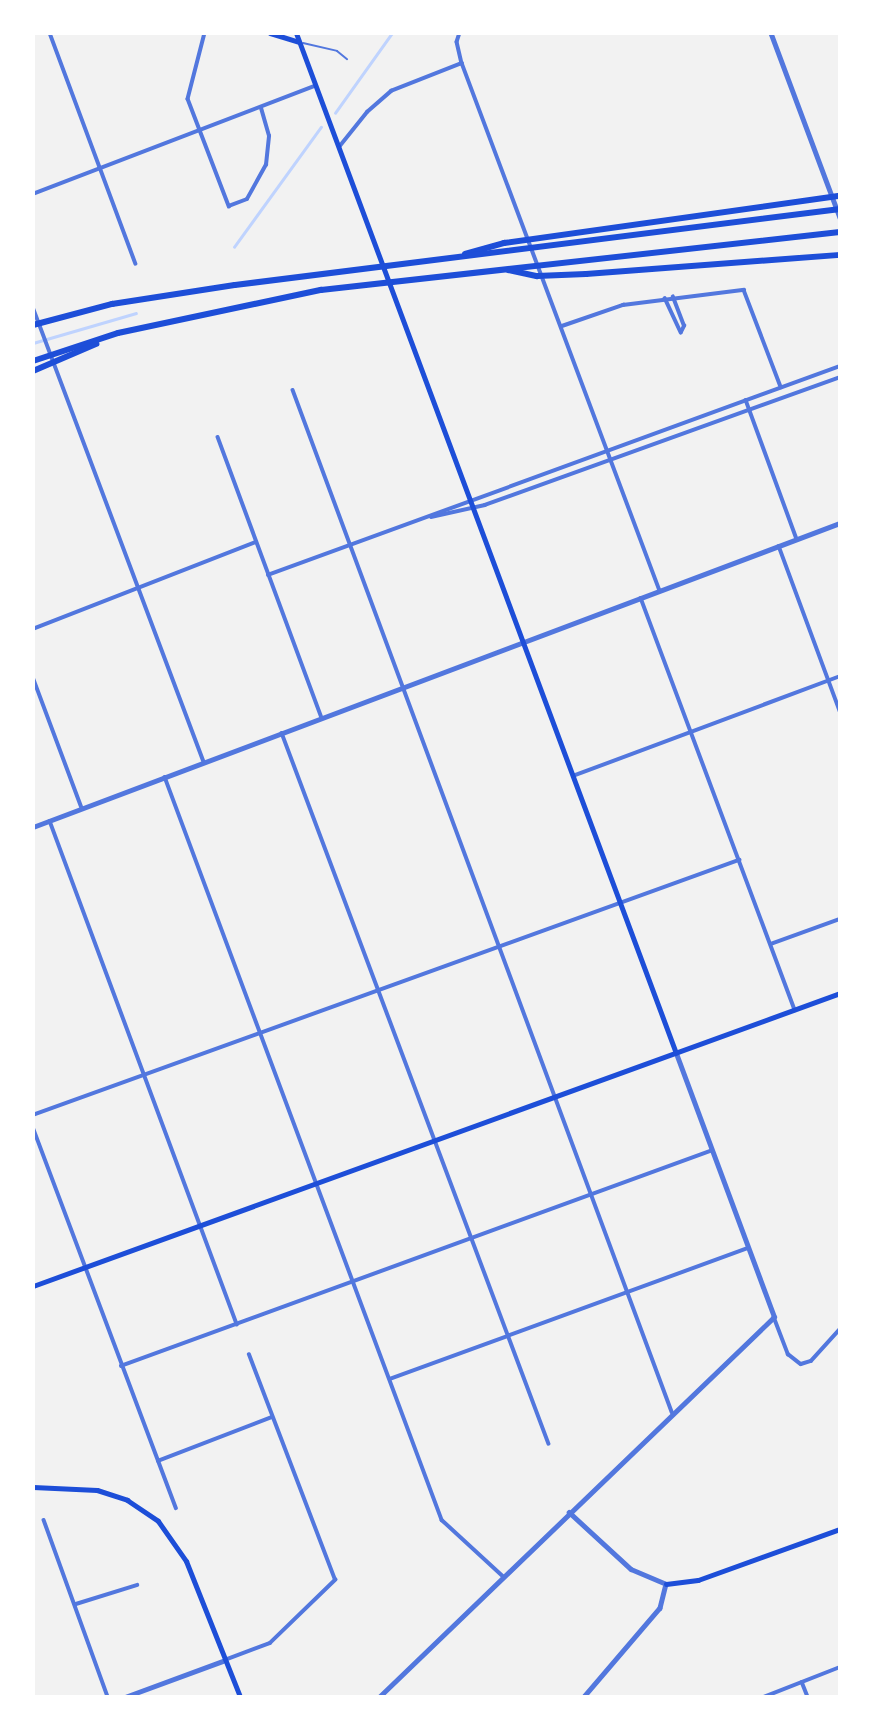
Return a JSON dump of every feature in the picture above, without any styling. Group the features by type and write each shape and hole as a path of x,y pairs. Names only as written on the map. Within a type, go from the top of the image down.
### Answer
{"highway":[{"path":"444,260 504,243 840,196"},
{"path":"33,325 144,298 840,209"},
{"path":"33,361 118,333 321,290 840,232"},
{"path":"502,269 537,276 840,255"},
{"path":"33,371 118,333"}],"main road":[{"path":"270,33 299,42"},
{"path":"296,33 676,1054"},
{"path":"33,1286 840,993"},
{"path":"33,1487 97,1490 127,1500 158,1521 186,1561 223,1661 240,1697"},
{"path":"666,1584 698,1580 840,1529"}],"street":[{"path":"50,33 136,264"},
{"path":"205,33 188,95 198,131 224,200 231,207 247,199 266,165 269,136 261,108"},
{"path":"460,33 457,42 462,63 660,591"},
{"path":"771,33 840,218"},
{"path":"339,147 367,111 391,91 462,63"},
{"path":"33,194 315,86"},
{"path":"562,326 623,304 744,290 781,387"},
{"path":"665,298 681,332 684,328 673,297"},
{"path":"33,307 204,762"},
{"path":"268,575 840,366"},
{"path":"412,523 473,507 840,377"},
{"path":"293,390 672,1412"},
{"path":"746,400 797,539"},
{"path":"218,437 322,718"},
{"path":"33,827 840,523"},
{"path":"33,629 256,542"},
{"path":"779,546 840,711"},
{"path":"641,598 795,1010"},
{"path":"572,776 840,676"},
{"path":"33,677 82,808"},
{"path":"282,733 549,1444"},
{"path":"165,777 443,1522 503,1576"},
{"path":"50,820 147,1075 237,1324"},
{"path":"33,1115 739,860"},
{"path":"771,944 840,919"},
{"path":"676,1054 788,1354 801,1364 811,1361 840,1329"},
{"path":"33,1127 176,1508"},
{"path":"121,1366 710,1151"},
{"path":"390,1379 748,1248"},
{"path":"379,1697 672,1412 774,1317"},
{"path":"125,1697 270,1643 335,1580 248,1355"},
{"path":"158,1461 272,1417"},
{"path":"569,1512 631,1569 666,1584 660,1608 584,1697"},
{"path":"44,1520 108,1697"},
{"path":"76,1604 137,1585"},
{"path":"764,1697 840,1667"},
{"path":"802,1682 808,1697"}],"lane":[{"path":"299,42 337,51 347,59"}],"waterway":[{"path":"335,113 392,33"},
{"path":"234,247 321,127"},
{"path":"33,343 136,313"}]}
